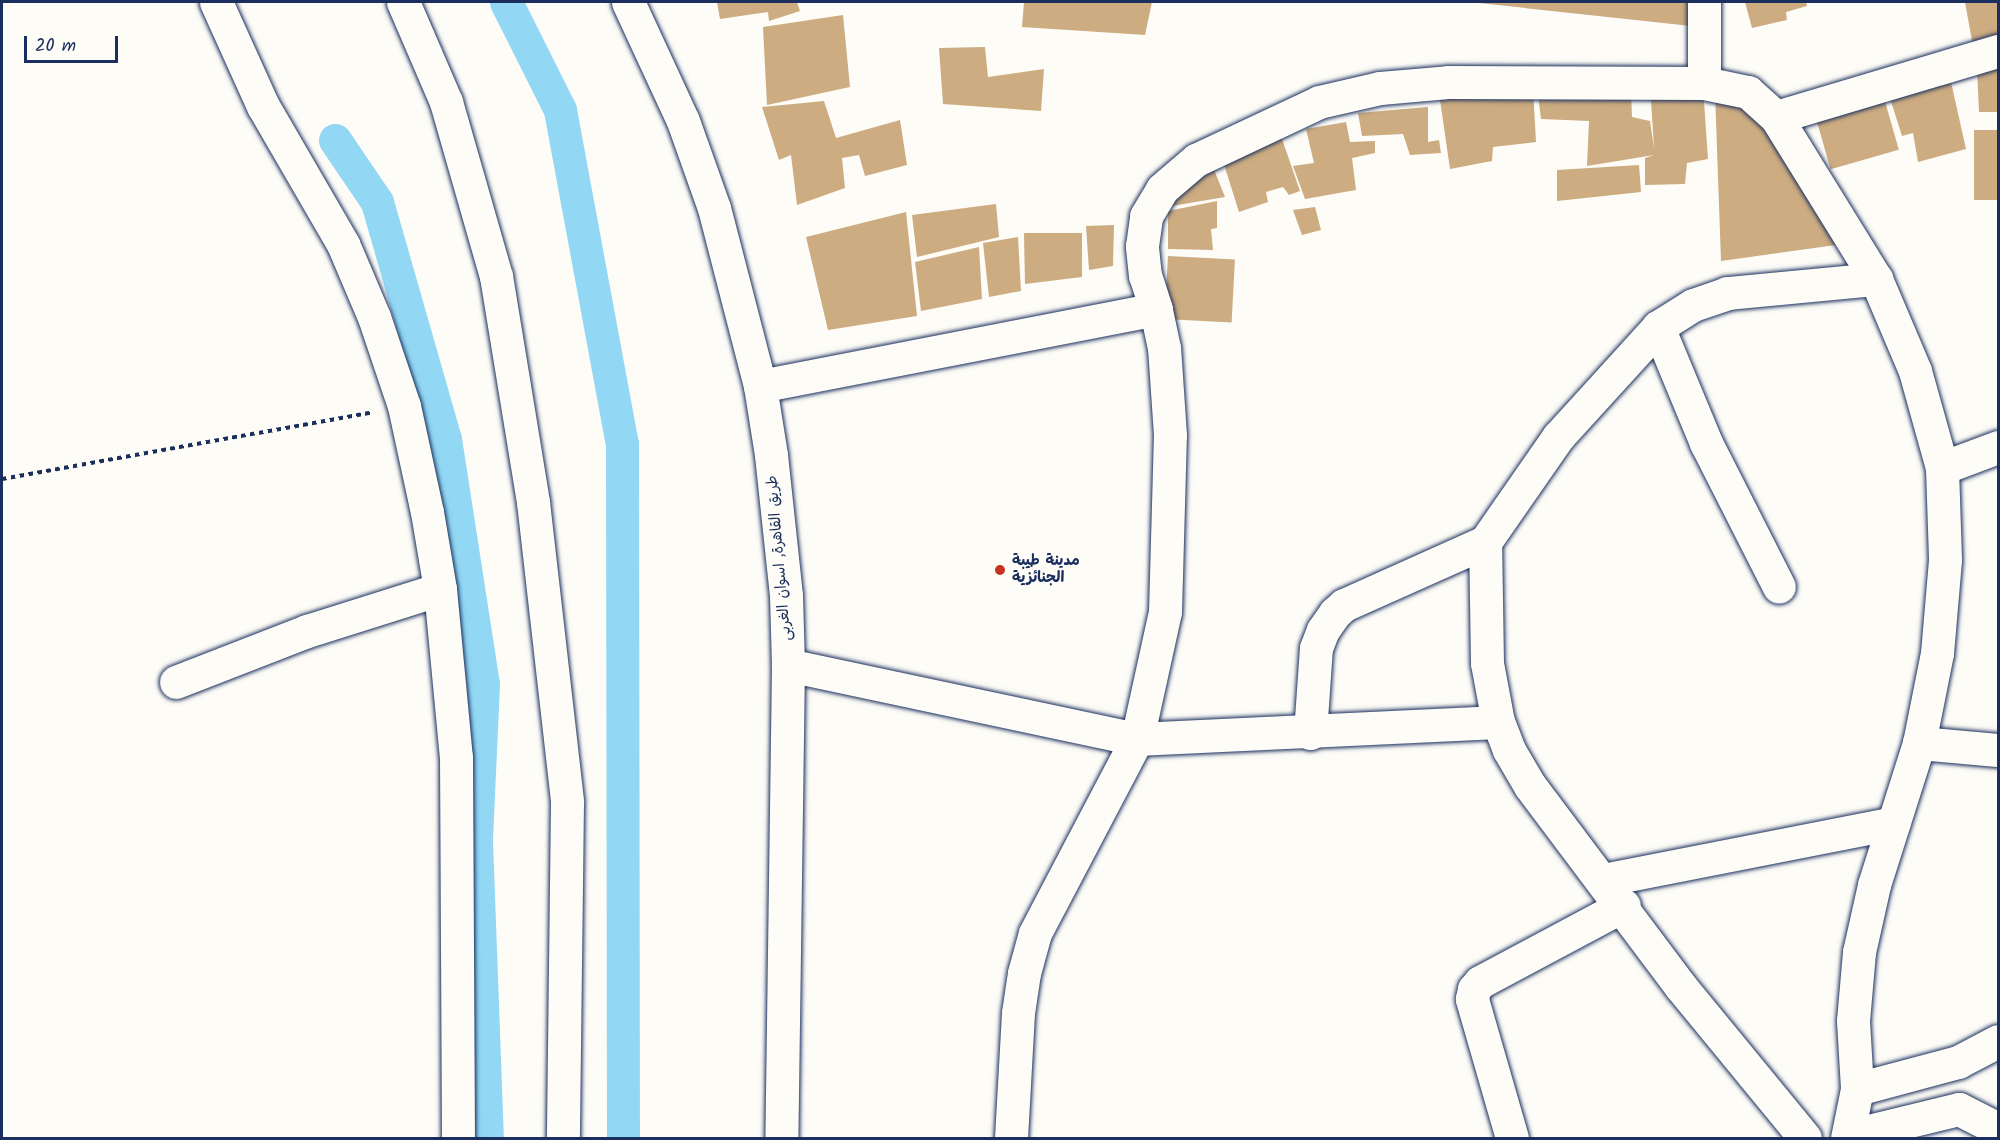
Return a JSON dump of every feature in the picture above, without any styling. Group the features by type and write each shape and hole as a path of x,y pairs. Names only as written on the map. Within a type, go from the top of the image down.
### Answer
{"street":[{"path":"216,2 263,106 343,244 374,316 404,406 440,588 456,756 458,1138"},
{"path":"403,2 446,102 496,276 533,502 567,802 563,1138"},
{"name":"طريق القاهرة, اسوان الغربى","path":"628,2 683,121 714,208 760,386 780,525 788,665 781,1138"},
{"path":"1704,2 1704,83"},
{"path":"1776,117 1998,51"},
{"path":"1011,1138 1018,1013 1024,973 1035,933 1137,739 1165,612 1171,527 1170,435 1164,348 1156,309 1145,276 1142,246 1146,216 1162,189 1196,160 1319,102 1380,88 1448,82 1704,83 1748,92 1776,117 1876,279 1915,371 1942,468 1945,560 1937,653 1919,744 1893,823 1859,952 1853,1021 1857,1089 1848,1137 1959,1109 1998,1128"},
{"path":"1310,733 1316,648 1323,630 1335,614 1344,605 1485,542 1558,437 1658,327 1693,305 1727,293 1876,279"},
{"path":"760,386 1156,309"},
{"path":"1658,327 1706,443 1779,587"},
{"path":"1942,468 1998,447"},
{"path":"1485,542 1487,663 1498,722 1530,786 1624,905 1682,987 1805,1138"},
{"path":"176,682 307,631 440,588"},
{"path":"788,665 1137,739 1310,733 1498,722"},
{"path":"1919,744 1998,750"},
{"path":"1603,880 1893,823"},
{"path":"1512,1138 1472,999 1474,989 1624,905"},
{"path":"1857,1089 1958,1062 1998,1041"}],"path":[{"path":"2,479 404,406"}],"building":[{"path":"717,2 797,2 800,11 769,21 768,12 720,19"},
{"path":"1024,2 1152,2 1145,35 1022,27"},
{"path":"1691,2 1691,26 1479,3"},
{"path":"1745,2 1806,2 1807,6 1786,12 1787,20 1752,28"},
{"path":"1965,2 1998,2 1998,45 1974,52"},
{"path":"843,15 850,87 767,105 763,27"},
{"path":"985,47 988,77 1044,69 1041,111 943,104 939,48"},
{"path":"1998,65 1998,112 1979,112 1977,68"},
{"path":"1951,82 1966,149 1918,162 1913,133 1902,136 1887,89"},
{"path":"1650,85 1703,87 1708,159 1687,163 1685,184 1645,185 1645,158 1654,155 1587,166 1589,121 1541,119 1537,87 1631,91 1632,117 1650,121 1654,148"},
{"path":"1533,88 1536,142 1493,147 1492,161 1450,169 1440,100"},
{"path":"1882,91 1899,150 1831,169 1814,111"},
{"path":"1715,92 1754,104 1836,245 1721,261"},
{"path":"824,101 836,138 900,120 907,165 865,176 859,155 842,158 845,188 797,205 791,155 779,160 762,107"},
{"path":"1428,107 1428,142 1439,140 1441,153 1410,155 1403,134 1362,136 1358,113"},
{"path":"1346,122 1350,142 1375,141 1375,153 1352,158 1356,190 1305,199 1293,166 1314,163 1306,129"},
{"path":"1974,130 1998,130 1998,200 1974,200"},
{"path":"1281,136 1300,191 1289,195 1283,187 1266,192 1268,202 1239,212 1221,155"},
{"path":"1211,162 1225,197 1166,207"},
{"path":"1639,165 1641,192 1557,201 1557,170"},
{"path":"1217,201 1217,228 1211,229 1213,250 1168,249 1168,211"},
{"path":"996,204 999,237 917,257 912,215"},
{"path":"1315,207 1321,230 1302,235 1293,210"},
{"path":"906,212 917,316 828,330 806,237"},
{"path":"1114,225 1113,266 1089,270 1086,226"},
{"path":"1024,233 1082,233 1082,277 1025,284"},
{"path":"1018,237 1021,291 989,297 983,243"},
{"path":"979,247 982,299 921,311 915,262"},
{"path":"1168,256 1235,260 1232,322 1165,319"}],"waterway":[{"path":"506,2 560,110 622,443 623,1138"},
{"path":"335,140 377,202 445,439 483,684 476,841 487,1138"}],"place":[{"name":"مدينة طيبة الجنائزية","path":"1000,570"}]}
